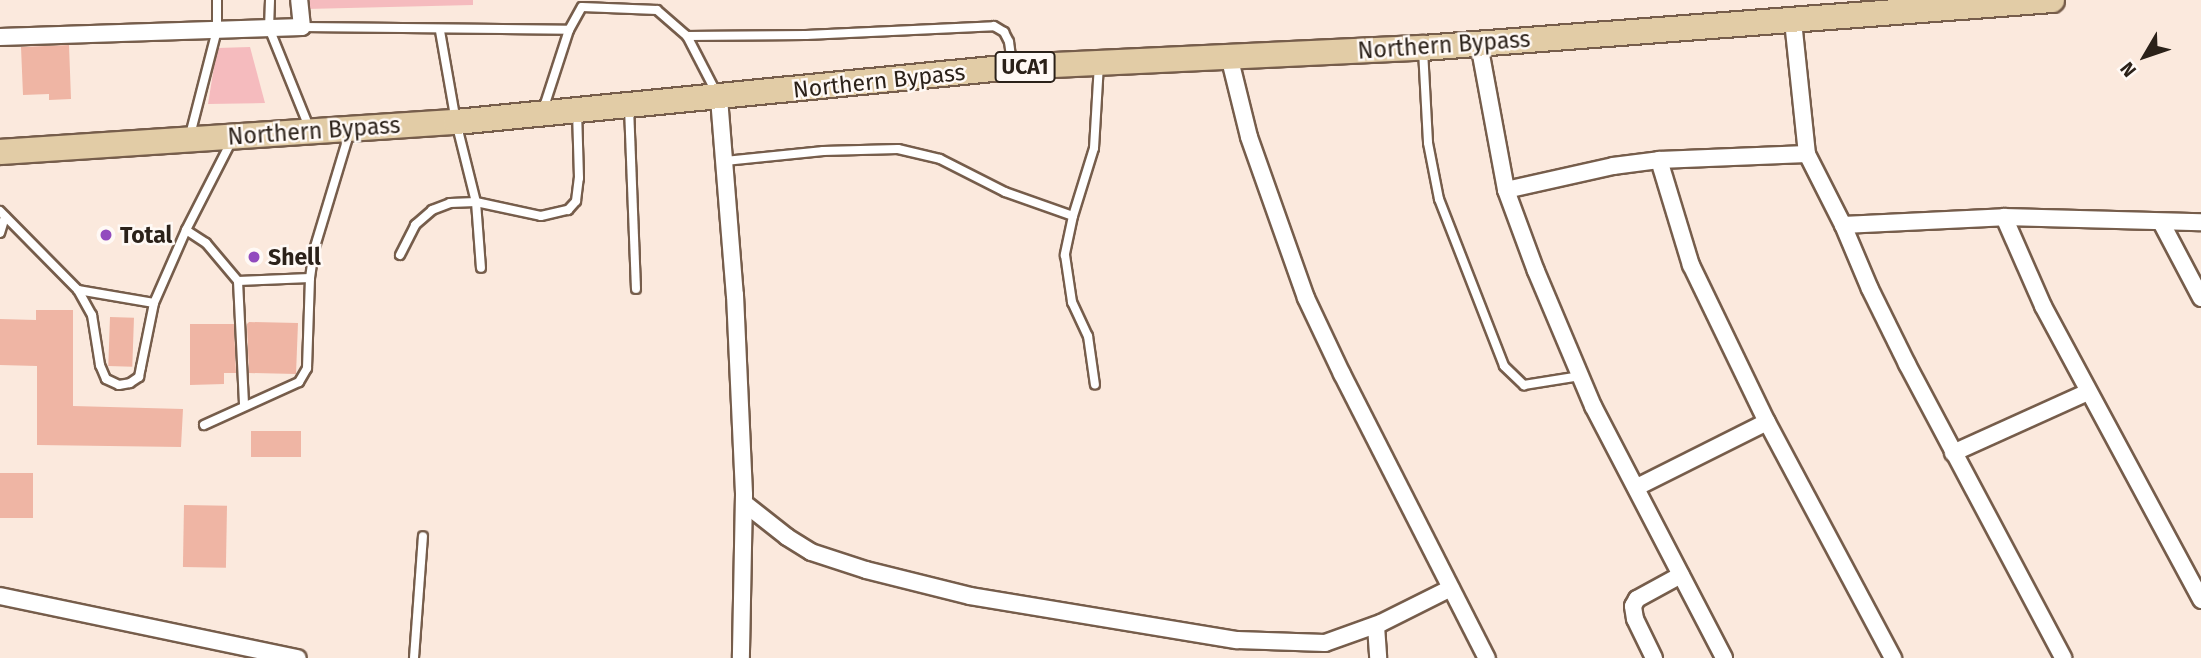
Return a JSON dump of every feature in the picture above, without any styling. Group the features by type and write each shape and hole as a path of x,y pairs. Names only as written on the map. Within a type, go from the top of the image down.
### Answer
{"main road":[{"name":"Northern Bypass","path":"0,152 189,141 310,129 456,122 1013,67 1423,48 2052,0"}],"street":[{"path":"0,37 302,27 299,0"},
{"path":"1793,21 1807,155 1843,225 1870,289 1953,453 2063,658"},
{"path":"1479,44 1506,190 1536,271 1580,376 1724,658"},
{"path":"1229,56 1249,137 1306,298 1488,658"},
{"path":"719,98 735,295 744,503 741,658"},
{"path":"1506,190 1613,166 1659,160 1807,155"},
{"path":"1659,160 1690,265 1767,422 1894,658"},
{"path":"1843,225 2004,217 2201,222"},
{"path":"2004,217 2043,306 2201,600"},
{"path":"2161,222 2201,298"},
{"path":"1953,453 2088,392"},
{"path":"1637,487 1767,422"},
{"path":"744,503 811,552 866,570 970,596 1237,640 1325,643 1376,625 1451,589"},
{"path":"1654,658 1634,620 1633,606 1637,599 1681,575"},
{"path":"0,596 298,658"},
{"path":"1376,625 1378,658"}],"lane":[{"path":"189,141 217,30 217,0"},
{"path":"270,0 269,28 310,129"},
{"path":"541,114 569,30 583,3 657,5 687,36 719,98"},
{"path":"687,36 806,35 993,26 1004,32 1009,42 1013,67"},
{"path":"302,27 440,31 569,30"},
{"path":"440,31 456,122 475,202 481,268"},
{"path":"1423,48 1428,143 1439,199 1504,366 1524,385 1580,376"},
{"path":"1095,385 1088,336 1072,302 1065,255 1073,216 1094,148 1099,62"},
{"path":"629,107 636,289"},
{"path":"400,255 415,225 432,210 450,203 475,202 541,216 568,210 576,201 579,178 577,111"},
{"path":"204,425 244,404 299,382 307,368 310,278 314,250 351,127"},
{"path":"3,214 78,290 92,315 100,365 106,379 119,386 130,383 139,377 154,303 186,230 234,136"},
{"path":"725,161 823,151 898,149 940,159 1005,192 1073,216"},
{"path":"0,233 3,214"},
{"path":"186,230 206,243 237,281 244,404"},
{"path":"237,281 310,278"},
{"path":"78,290 154,303"},
{"path":"414,658 422,536"}],"shaded area":[{"path":"305,0 473,0 473,5 306,9"},
{"path":"250,47 265,103 208,104 217,48"}],"building":[{"path":"69,45 71,99 49,100 49,94 23,95 21,47"},
{"path":"36,310 73,310 73,406 183,409 181,447 37,445 37,366 0,365 0,319 36,320"},
{"path":"110,317 134,318 132,367 108,366"},
{"path":"249,322 298,323 296,374 249,373"},
{"path":"190,324 234,324 236,373 224,373 224,384 190,385"},
{"path":"251,431 301,431 301,457 251,457"},
{"path":"0,473 33,473 33,518 0,518"},
{"path":"184,505 227,506 226,568 183,567"}],"place":[{"name":"Total","path":"106,235"},
{"name":"Shell","path":"254,257"}]}
